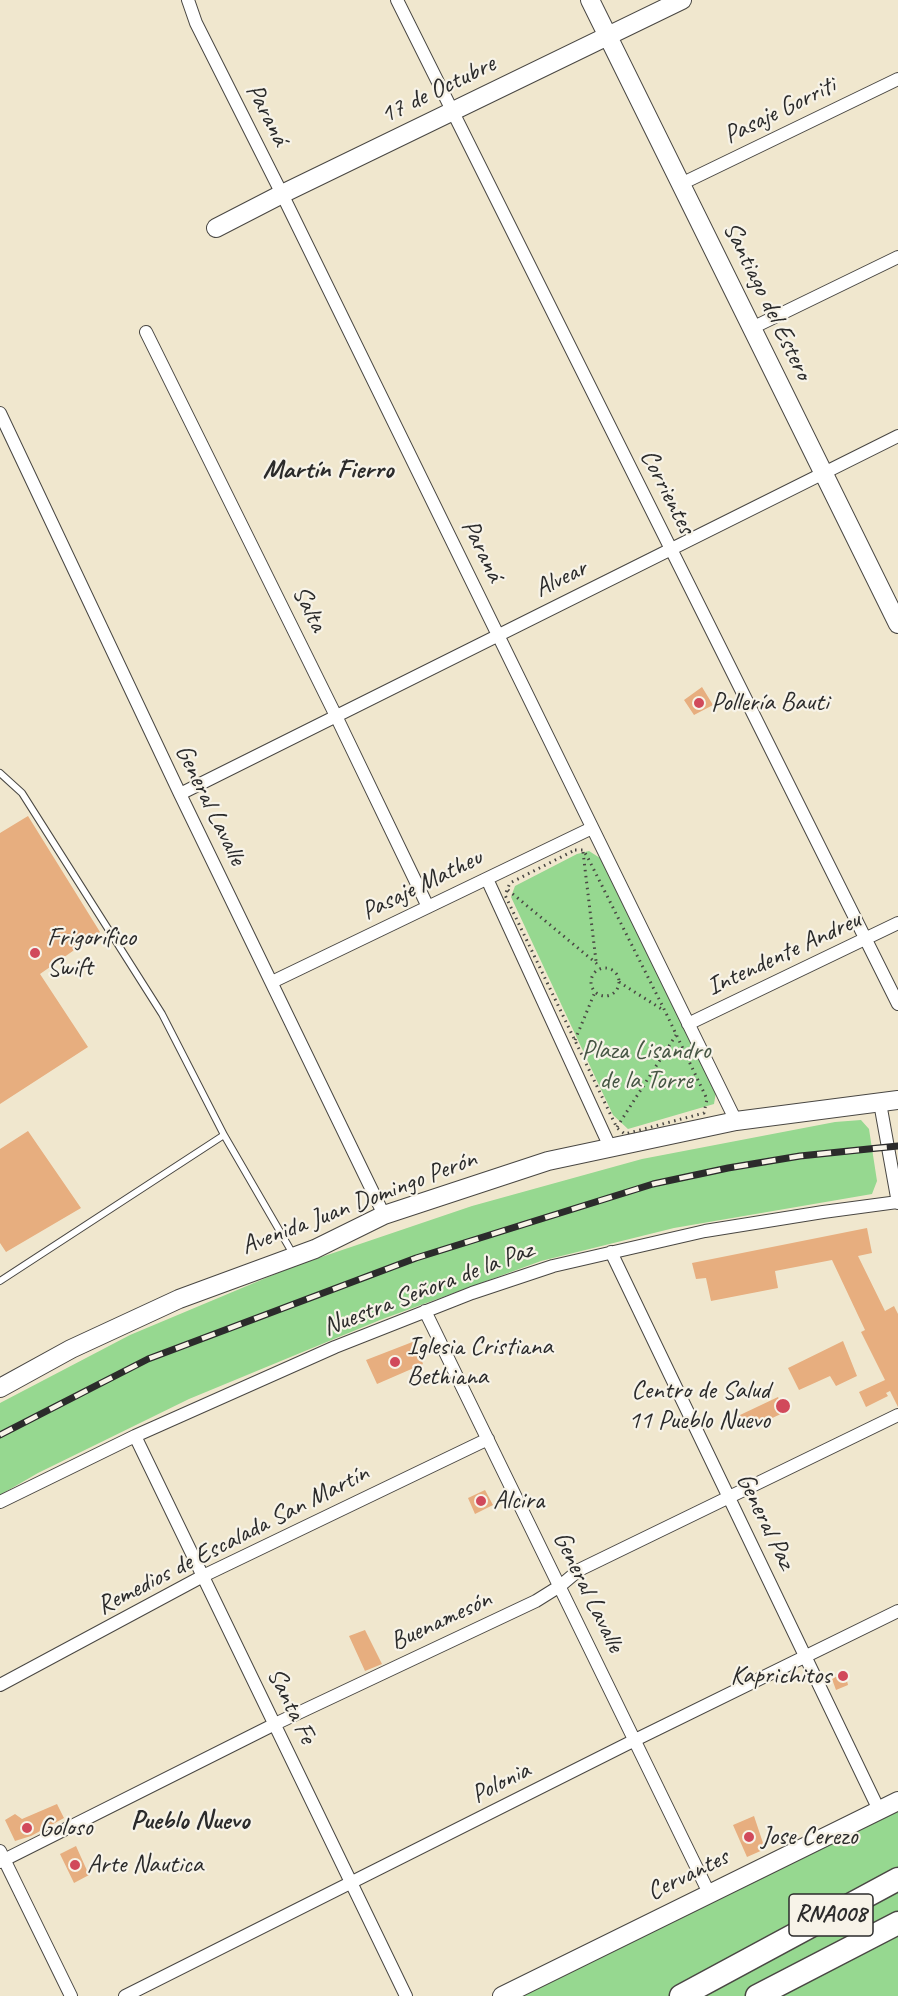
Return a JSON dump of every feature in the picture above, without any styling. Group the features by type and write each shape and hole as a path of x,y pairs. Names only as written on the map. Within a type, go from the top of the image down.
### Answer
{"highway":[{"name":"RNA008","path":"681,1996 898,1879"},
{"name":"RNA008","path":"757,1996 898,1923"},
{"path":"780,1984 898,1934"}],"street":[{"name":"Paraná","path":"188,0 196,23 498,636 587,830 736,1121"},
{"name":"Corrientes","path":"397,0 898,1004"},
{"name":"Santiago del Estero","path":"590,0 824,474 893,599 898,624"},
{"name":"17 de Octubre","path":"216,228 682,0"},
{"name":"Pasaje Gorriti","path":"681,184 898,79"},
{"path":"752,328 898,257"},
{"name":"Salta","path":"146,332 428,907"},
{"name":"General Lavalle","path":"0,413 180,794 384,1215"},
{"name":"Alvear","path":"180,794 898,436"},
{"name":"Pasaje Matheu","path":"272,982 587,830"},
{"path":"487,879 608,1141"},
{"name":"Intendente Andreu","path":"688,1024 898,923"},
{"name":"Avenida Juan Domingo Perón","path":"0,1388 71,1349 179,1299 315,1249 384,1215 608,1141 736,1121 898,1100"},
{"path":"880,1103 898,1203"},
{"name":"Nuestra Señora de la Paz","path":"0,1502 135,1436 313,1356 425,1311 553,1266 705,1231 898,1203"},
{"name":"General Paz","path":"611,1252 879,1810"},
{"name":"General Lavalle","path":"425,1311 708,1893"},
{"name":"Buenamesón","path":"1,1858 275,1724 536,1601 560,1586 579,1570 898,1415"},
{"name":"Santa Fe","path":"135,1436 406,1996"},
{"name":"Remedios de Escalada San Martín","path":"0,1685 203,1576 488,1439"},
{"name":"Polonia","path":"125,1996 898,1611"},
{"name":"Cervantes","path":"501,1996 898,1801"},
{"path":"1,1858 71,1996"}],"lane":[{"path":"0,773 22,793 156,1004 224,1135 294,1257"},
{"path":"0,1281 224,1135"}],"path":[{"path":"587,830 583,850 596,963"},
{"path":"583,850 707,1099"},
{"path":"487,879 506,888 596,963 599,968"},
{"path":"605,967 615,971 619,982 618,987 610,995 605,996 595,992 590,982 595,971 605,967"},
{"path":"619,982 665,1011"},
{"path":"568,1056 595,992"},
{"path":"608,1141 676,1035"}],"green space":[{"name":"Plaza Lisandro de la Torre","path":"589,851 600,858 716,1092 714,1104 628,1129 613,1115 511,897 515,886 577,854"},
{"path":"861,1120 869,1129 877,1181 872,1194 674,1228 541,1261 380,1320 189,1399 38,1473 0,1495 0,1403 130,1335 292,1267 472,1206 642,1159 835,1122"},
{"path":"898,1801 898,1996 502,1996"}],"building":[{"name":"Pollería Bauti","path":"702,687 713,705 694,715 684,700"},
{"name":"Frigorífico Swift","path":"28,816 100,932 40,974 88,1047 0,1104 0,833"},
{"path":"28,1131 81,1208 6,1252 0,1243 0,1149"},
{"path":"867,1228 872,1253 858,1256 885,1311 894,1306 898,1314 898,1407 890,1391 886,1393 888,1396 866,1407 859,1392 885,1380 861,1332 865,1330 832,1260 775,1271 778,1288 711,1301 706,1278 696,1279 692,1263"},
{"name":"Iglesia Cristiana Bethiana","path":"415,1341 423,1364 377,1384 366,1360"},
{"path":"843,1341 857,1376 836,1386 830,1376 799,1390 788,1368"},
{"path":"778,1397 785,1412 747,1430 740,1415"},
{"name":"Alcira","path":"485,1490 493,1505 475,1514 468,1498"},
{"path":"365,1630 382,1664 365,1671 349,1636"},
{"path":"845,1672 848,1685 836,1690 832,1679"},
{"name":"Goloso","path":"57,1804 64,1818 31,1836 15,1841 5,1820 15,1814 22,1819"},
{"name":"Jose Cerezo","path":"754,1816 765,1849 747,1857 733,1825"},
{"name":"Arte Nautica","path":"76,1846 89,1875 74,1883 60,1854"}],"railway":[{"path":"0,1435 148,1359 416,1258 653,1184 800,1156 898,1146"}],"place":[{"name":"Pollería Bauti","path":"699,703"},
{"name":"Frigorífico Swift","path":"35,953"},
{"name":"Iglesia Cristiana Bethiana","path":"395,1362"},
{"name":"Centro de Salud 11 Pueblo Nuevo","path":"783,1406"},
{"name":"Alcira","path":"481,1501"},
{"name":"Kaprichitos","path":"843,1676"},
{"name":"Goloso","path":"27,1828"},
{"name":"Jose Cerezo","path":"749,1837"},
{"name":"Arte Nautica","path":"75,1865"}],"district":[{"name":"Martín Fierro","path":"328,470"},
{"name":"Pueblo Nuevo","path":"190,1821"}]}
